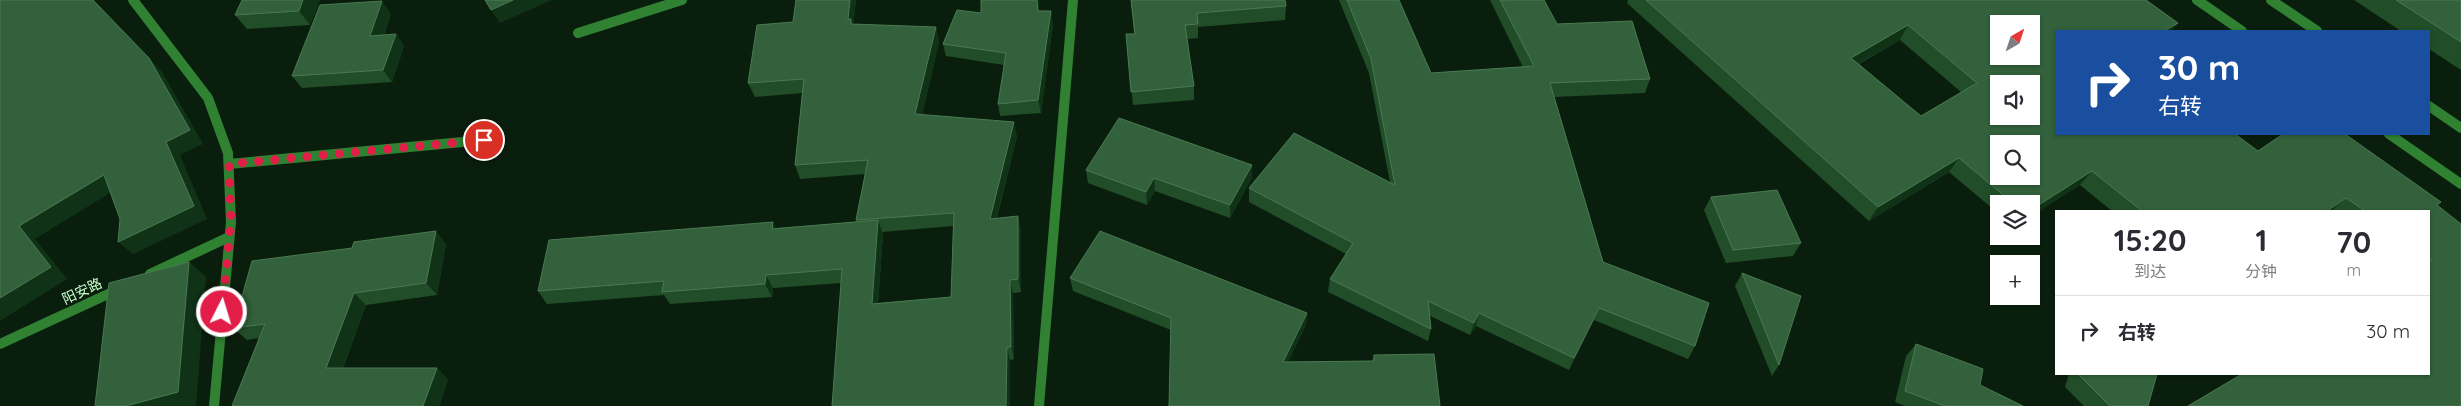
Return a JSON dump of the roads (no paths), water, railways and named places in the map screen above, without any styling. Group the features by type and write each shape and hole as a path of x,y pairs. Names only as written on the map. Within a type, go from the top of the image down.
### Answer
{"street":[{"path":"133,0 208,98 228,153 231,222 214,406"},
{"path":"578,33 682,0"},
{"path":"1039,406 1073,0"},
{"path":"2197,0 2241,30"},
{"path":"2271,0 2316,30"},
{"path":"2430,107 2461,128"},
{"path":"2390,135 2461,184"},
{"path":"229,164 484,140"},
{"name":"阳安路","path":"0,344 229,237"}]}
